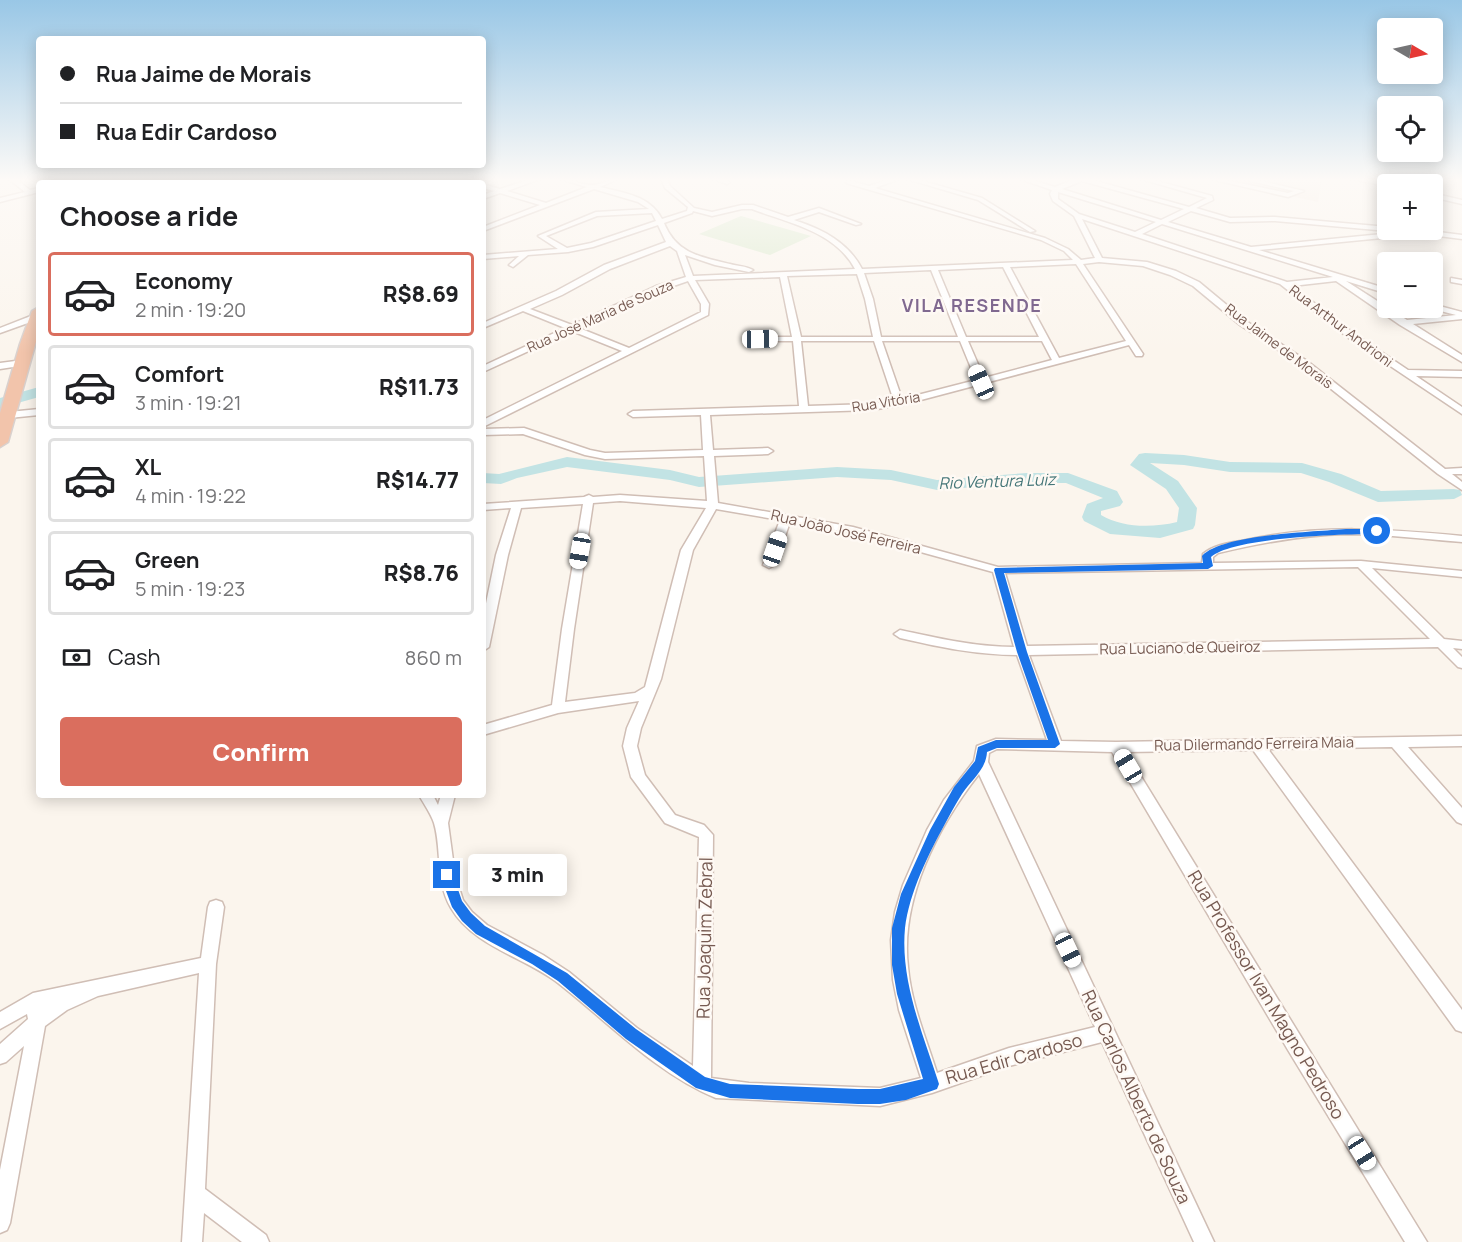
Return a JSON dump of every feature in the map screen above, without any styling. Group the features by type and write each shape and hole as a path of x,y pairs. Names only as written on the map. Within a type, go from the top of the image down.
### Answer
{"highway":[{"path":"0,442 36,321"}],"street":[{"path":"543,237 568,250"},
{"path":"486,257 568,250 618,237"},
{"path":"666,237 680,250 724,264 766,273"},
{"path":"828,237 839,243 860,271 878,339 899,403"},
{"path":"1036,237 1043,239"},
{"path":"1040,237 1066,250 1079,262 1081,270 1139,354"},
{"path":"1088,237 1099,260"},
{"name":"Rua Arthur Andrioni","path":"1145,237 1287,284 1314,308 1403,373 1461,411"},
{"path":"1214,237 1377,289"},
{"path":"1252,248 1370,237"},
{"path":"486,325 524,309 607,267 670,243"},
{"path":"486,422 705,313 705,304 690,278 680,250"},
{"path":"513,265 528,252"},
{"name":"Rua Jaime de Morais","path":"1079,262 1099,260 1144,264 1173,273 1196,284 1243,323 1304,363 1462,487"},
{"name":"Rua José Maria de Souza","path":"486,368 659,288 690,278 766,273 1079,262"},
{"path":"1005,265 1057,362"},
{"path":"934,268 981,382"},
{"path":"1324,272 1462,359"},
{"path":"783,274 797,339 804,410"},
{"path":"1287,284 1336,279"},
{"path":"524,309 629,351"},
{"path":"1443,310 1460,315"},
{"path":"0,321 36,315"},
{"path":"1403,323 1460,315"},
{"path":"0,331 36,316"},
{"path":"760,339 1044,339"},
{"name":"Rua Vitória","path":"633,414 855,409 899,403 1131,342"},
{"path":"0,366 23,363"},
{"path":"1403,373 1462,374"},
{"path":"10,411 36,412"},
{"path":"486,729 558,708 638,697 651,689 687,550 713,505 705,412"},
{"path":"486,432 524,431 588,453 615,456 768,451"},
{"path":"1442,472 1462,471"},
{"path":"558,708 589,498"},
{"name":"Rua João José Ferreira","path":"486,507 589,498 713,505 786,517 874,536 998,570 1361,564 1462,574"},
{"path":"486,633 502,555 517,505"},
{"path":"769,565 786,517"},
{"path":"1208,566 1207,556 1214,550 1275,537 1364,531 1462,539"},
{"path":"1361,564 1462,664"},
{"path":"998,570 1022,652 1055,744"},
{"name":"Rua Luciano de Queiroz","path":"900,634 976,650 1022,652 1441,643 1462,645"},
{"name":"Rua Joaquim Zebral","path":"651,689 631,737 630,746 634,768 643,786 670,819 703,831 706,836 702,1083"},
{"path":"1395,741 1462,818"},
{"name":"Rua Dilermando Ferreira Maia","path":"980,759 982,750 996,744 1116,747 1462,741"},
{"path":"1257,745 1462,1024"},
{"name":"Rua Professor Ivan Magno Pedroso","path":"1116,747 1294,1044 1417,1242"},
{"path":"932,1084 904,994 899,965 899,928 907,894 936,830 958,790 980,759"},
{"name":"Rua Carlos Alberto de Souza","path":"980,759 1204,1242"},
{"path":"428,798 441,823"},
{"path":"441,823 447,798"},
{"name":"Rua Edir Cardoso","path":"441,823 447,875 456,903 466,917 499,941 537,960 563,977 631,1034 702,1083 730,1091 880,1097 932,1084 1009,1057 1106,1033"},
{"path":"192,1242 208,964 216,908"},
{"path":"0,1021 33,1001 208,964"},
{"path":"0,1056 37,1022 61,1004 96,989"},
{"path":"0,1223 37,1022 33,1001"},
{"path":"196,1195 259,1242"}],"green space":[{"path":"709,237 809,237 770,255"}],"waterway":[{"name":"Rio Ventura Luiz","path":"0,403 36,393"},
{"name":"Rio Ventura Luiz","path":"486,478 501,479 512,474 567,462 670,475 699,482 837,472 891,475 937,485 1027,478 1068,478 1111,495 1114,502 1093,508 1091,517 1110,528 1160,532 1186,525 1188,508 1172,485 1139,465 1145,458 1184,460 1230,467 1302,468 1335,478 1378,497 1454,494"}],"district":[{"name":"VILA RESENDE","path":"972,306"}],"route":[{"path":"447,875 456,903 466,917 481,930 537,960 563,977 631,1034 702,1083 716,1089 730,1091 858,1097 880,1097 932,1084 904,994 899,965 899,928 907,894 936,830 958,790 981,762 982,750 996,744 1055,744 1022,652 998,570 1208,566 1207,556 1214,550 1254,540 1346,531 1377,531"}]}
